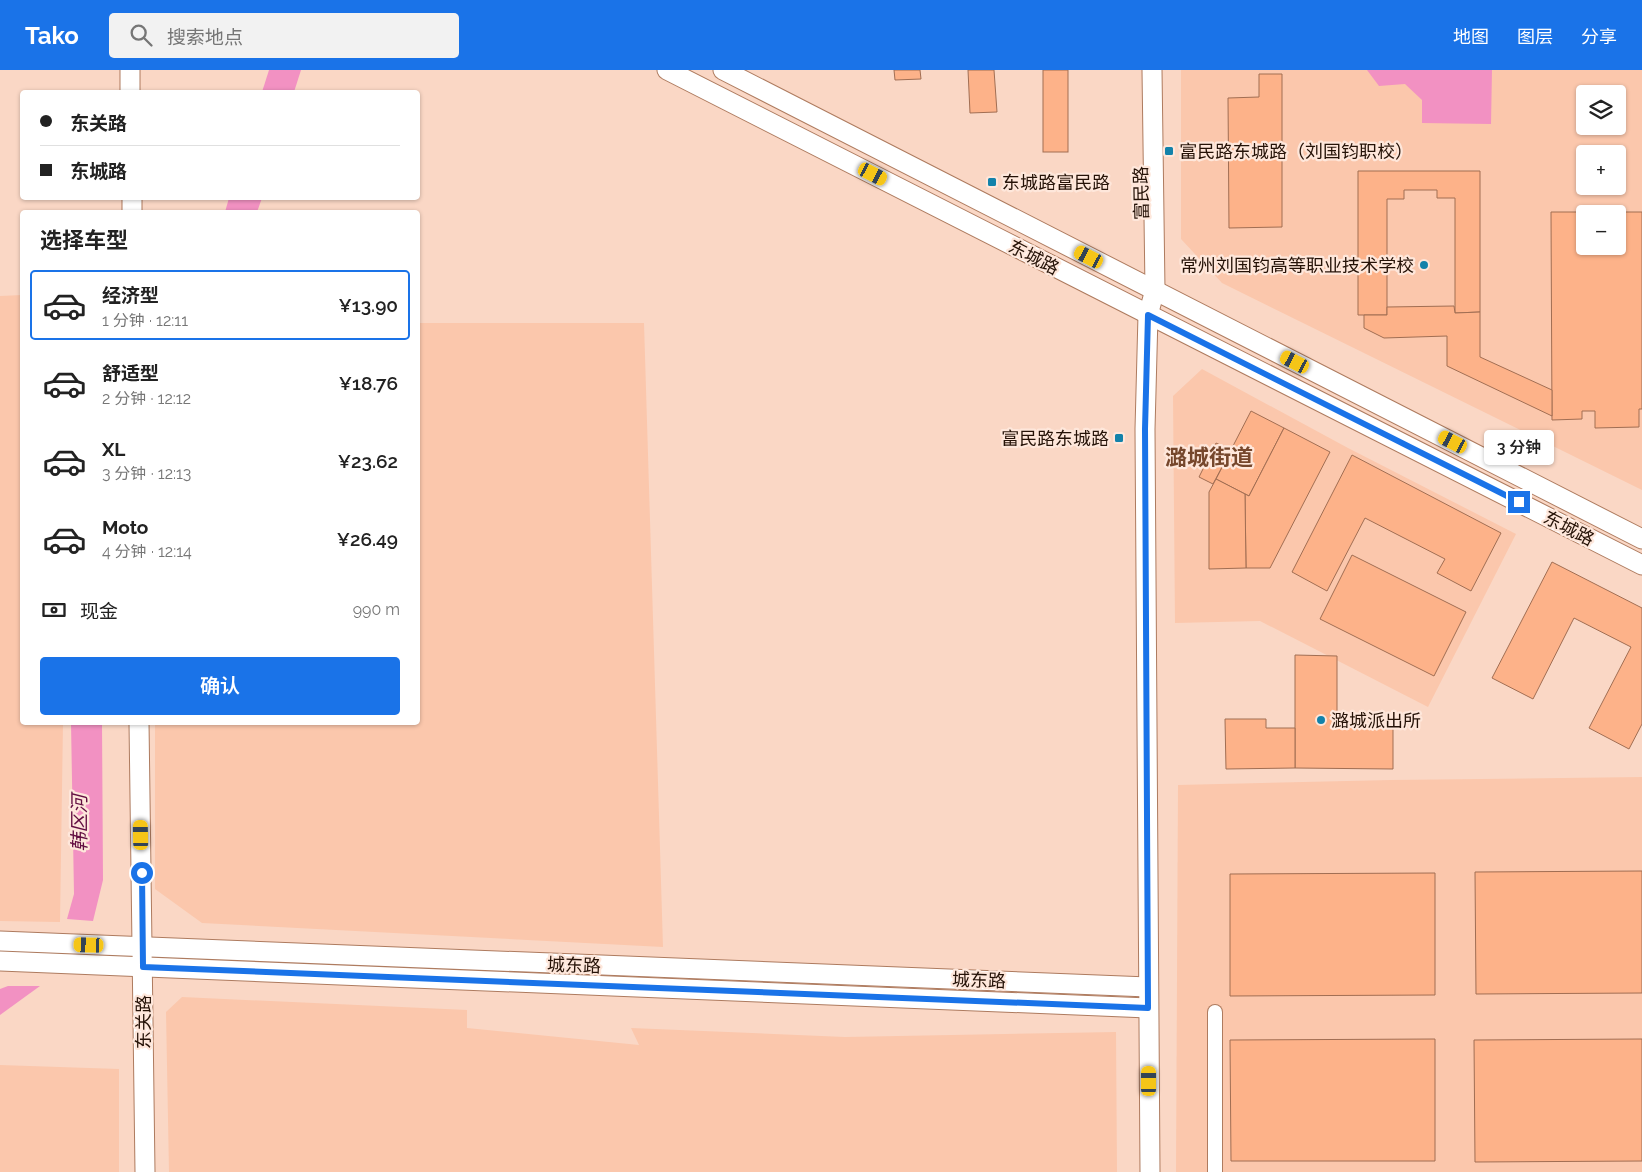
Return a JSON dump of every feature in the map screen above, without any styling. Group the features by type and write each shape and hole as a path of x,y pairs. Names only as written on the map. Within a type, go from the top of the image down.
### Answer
{"street":[{"path":"130,70 130,90"},
{"name":"东城路","path":"667,70 1642,565"},
{"name":"东城路","path":"723,70 1642,539"},
{"name":"富民路","path":"1140,70 1148,287"},
{"name":"富民路","path":"1150,1172 1145,429 1152,70"},
{"name":"东关路","path":"140,725 144,1172"},
{"name":"城东路","path":"0,941 1148,987"},
{"name":"城东路","path":"0,961 1148,1008"},
{"path":"1215,1012 1215,1172"}],"shaded area":[{"name":"常州刘国钧高等职业技术学校","path":"1181,70 1642,70 1642,490 1222,283 1181,239"},
{"path":"20,295 20,725 63,725 60,922 0,921 0,296"},
{"path":"420,323 644,323 663,947 202,923 155,889 155,725 420,725"},
{"path":"1202,369 1348,448 1516,534 1428,707 1260,621 1175,623 1173,396"},
{"path":"1642,777 1642,1172 1176,1172 1178,785"},
{"path":"182,997 467,1010 467,1028 639,1045 631,1028 845,1037 1116,1032 1117,1172 169,1172 166,1012"},
{"path":"0,1065 119,1069 119,1172 0,1172"}],"water":[{"path":"269,70 301,70 295,90 263,90"},
{"path":"1367,70 1492,70 1491,124 1422,123 1422,100 1405,84 1379,86"},
{"path":"228,200 261,200 258,210 226,210"},
{"name":"韩区河","path":"71,725 102,725 103,880 93,921 67,919 74,894"},
{"path":"8,986 40,986 0,1015 0,989"}],"building":[{"path":"894,70 920,70 921,79 895,80"},
{"path":"968,70 994,70 997,112 970,113"},
{"path":"1043,70 1068,70 1068,152 1043,152"},
{"path":"1259,74 1282,74 1282,227 1229,228 1228,98 1259,97"},
{"path":"1358,171 1480,171 1480,312 1455,313 1455,198 1437,198 1437,190 1404,190 1404,199 1387,199 1387,315 1358,315"},
{"path":"1551,212 1576,212 1576,255 1626,255 1626,212 1642,212 1642,409 1639,409 1639,427 1595,428 1595,411 1582,411 1582,419 1552,420"},
{"path":"1454,306 1455,313 1480,312 1480,357 1552,390 1552,416 1447,366 1447,336 1384,338 1364,328 1364,315 1387,315 1387,307"},
{"path":"1251,411 1284,428 1249,496 1216,479"},
{"path":"1284,428 1330,452 1270,568 1246,568 1245,494 1249,496"},
{"path":"1216,443 1231,450 1213,484 1199,477"},
{"path":"1352,455 1501,533 1471,591 1437,573 1445,559 1365,518 1327,591 1292,572"},
{"path":"1216,479 1245,494 1246,568 1209,569 1209,492"},
{"path":"1352,555 1466,612 1434,676 1320,619"},
{"path":"1552,562 1642,608 1642,724 1629,749 1589,728 1631,647 1574,618 1533,699 1492,678"},
{"path":"1295,655 1337,656 1337,726 1393,726 1393,769 1295,768"},
{"path":"1225,719 1266,719 1266,728 1295,728 1295,768 1226,769"},
{"path":"1642,871 1642,993 1476,994 1475,872"},
{"path":"1435,873 1435,995 1230,996 1230,874"},
{"path":"1435,1039 1435,1161 1231,1161 1230,1040"},
{"path":"1642,1039 1642,1161 1475,1162 1474,1040"}],"place":[{"name":"富民路东城路（刘国钧职校）","path":"1169,151"},
{"name":"东城路富民路","path":"992,182"},
{"name":"常州刘国钧高等职业技术学校","path":"1424,265"},
{"name":"富民路东城路","path":"1119,438"},
{"name":"潞城派出所","path":"1321,720"}],"district":[{"name":"潞城街道","path":"1209,457"}],"route":[{"path":"142,873 143,967 1148,1008 1145,429 1148,315 1519,502"}]}
